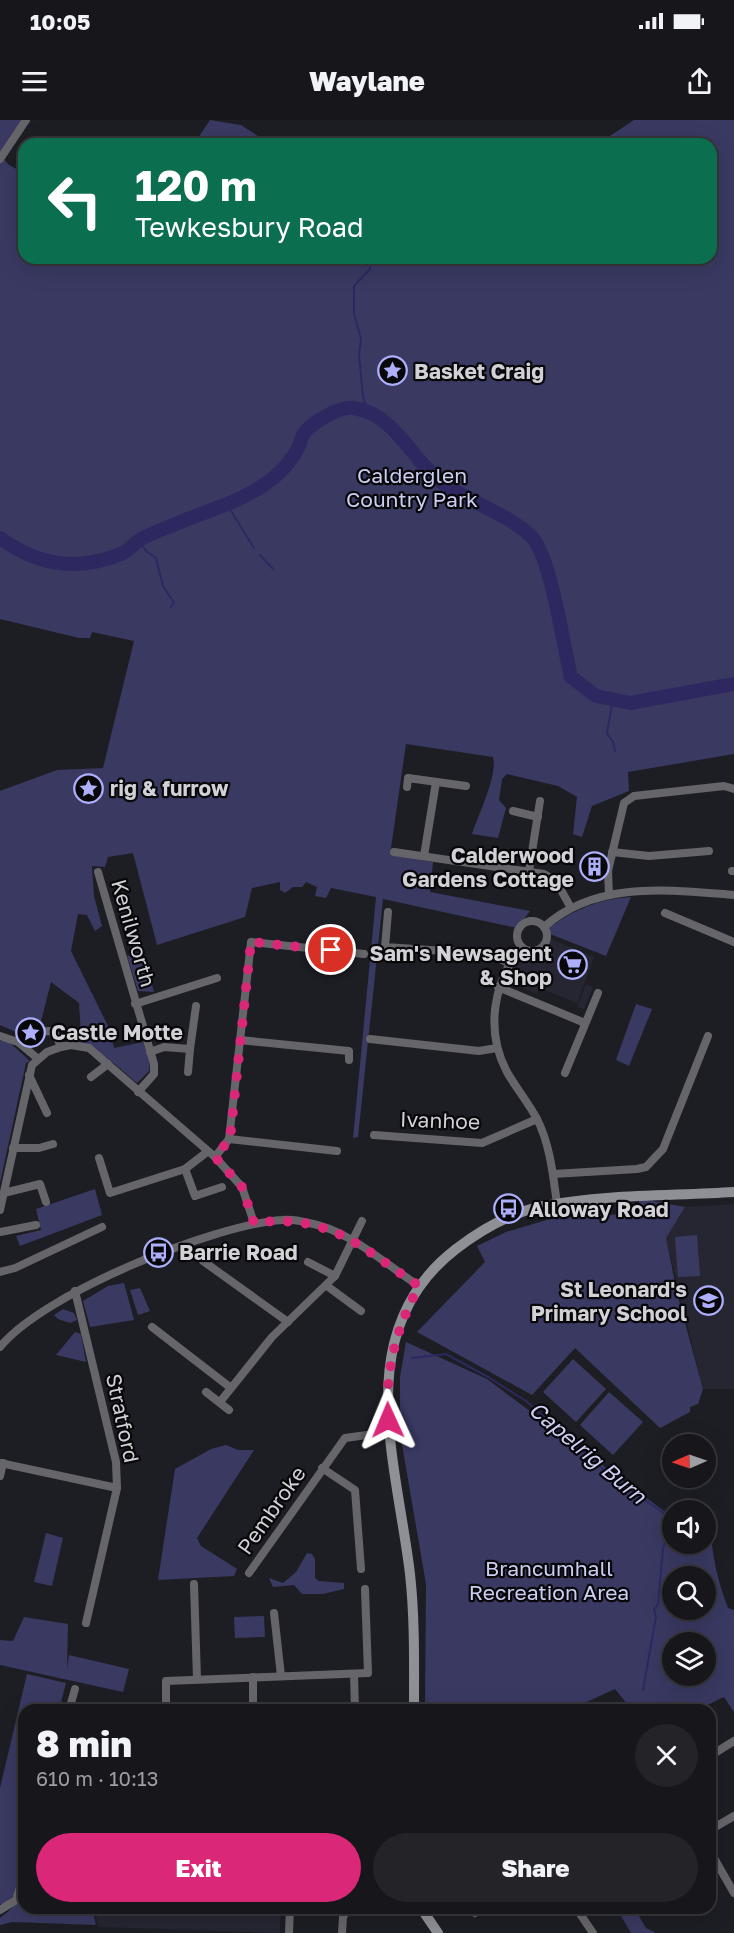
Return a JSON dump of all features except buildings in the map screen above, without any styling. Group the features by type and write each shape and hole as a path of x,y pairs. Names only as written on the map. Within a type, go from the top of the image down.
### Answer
{"street":[{"path":"0,159 26,120"},
{"path":"407,787 408,778 466,786"},
{"path":"424,856 436,782"},
{"path":"609,895 608,871 624,803 634,796 724,786 734,789"},
{"path":"529,871 540,801"},
{"path":"513,812 538,817"},
{"path":"612,852 649,856 709,851"},
{"path":"394,852 544,874 556,881 571,908"},
{"name":"Kenilworth","path":"98,872 150,1052 154,1074 138,1092"},
{"path":"544,927 571,908 609,895 656,890 734,895"},
{"path":"388,912 385,947 490,954 508,963"},
{"path":"665,913 734,942"},
{"path":"532,921 544,927 546,941 540,948 530,951 522,946 517,935 523,924 532,921"},
{"path":"230,1139 251,942 364,954"},
{"path":"522,946 508,963 498,987 494,1024 497,1048 508,1074 537,1119 553,1174 557,1204"},
{"name":"Kenilworth","path":"135,1004 217,978"},
{"path":"498,987 585,1023"},
{"path":"565,1073 598,993"},
{"path":"188,1072 196,1006"},
{"path":"30,1032 50,1031 56,1035 61,1047"},
{"path":"0,1036 18,1042 37,1058"},
{"path":"553,1174 637,1169 652,1161 663,1149 708,1036"},
{"path":"370,1039 479,1051 497,1048"},
{"path":"240,1040 349,1051 349,1060"},
{"path":"0,1210 29,1074 37,1058 71,1045 88,1048 211,1154 242,1187 254,1223"},
{"path":"150,1052 164,1047 190,1049"},
{"path":"91,1077 108,1064"},
{"path":"29,1074 47,1113"},
{"name":"Ivanhoe","path":"374,1135 482,1143 537,1119"},
{"path":"99,1158 110,1193 185,1169 211,1154 230,1139 337,1151"},
{"path":"13,1148 39,1148 53,1144"},
{"path":"185,1169 195,1196 222,1187"},
{"path":"4,1193 40,1184 46,1202"},
{"path":"414,1704 411,1577 389,1432 387,1399 393,1345 419,1286 442,1259 480,1232 501,1220 536,1208 557,1204 734,1192"},
{"path":"1,1344 75,1291 132,1266 254,1223 284,1219 312,1223 337,1232 419,1286"},
{"path":"220,1402 272,1338 335,1276 362,1221"},
{"path":"0,1232 36,1225"},
{"path":"0,1272 15,1268 25,1261 102,1227"},
{"path":"203,1261 288,1322"},
{"path":"308,1262 335,1276"},
{"path":"327,1286 361,1311"},
{"name":"Stratford","path":"75,1291 116,1462 117,1488 86,1623"},
{"path":"152,1328 231,1388"},
{"path":"206,1392 229,1410"},
{"name":"Pembroke","path":"249,1573 345,1437 389,1432"},
{"path":"0,1476 1,1463 117,1488"},
{"name":"Pembroke","path":"322,1468 355,1490 361,1569"},
{"path":"194,1584 196,1679"},
{"path":"166,1704 166,1681 368,1673 364,1589"},
{"path":"274,1612 281,1676"},
{"path":"354,1674 356,1704"},
{"path":"253,1677 253,1704"},
{"path":"71,1704 75,1689"},
{"path":"716,1752 734,1742"},
{"path":"716,1826 734,1816"},
{"path":"716,1861 733,1889"},
{"path":"0,1910 16,1900 18,1894"},
{"path":"289,1933 290,1914"},
{"path":"342,1933 345,1914"},
{"path":"426,1914 438,1933"},
{"path":"580,1914 593,1933"}],"shaded area":[{"path":"551,939 594,957 577,1003 539,988 537,994 518,986 509,975 518,959 546,948"},
{"path":"586,984 593,987 584,1009 577,1007"},
{"name":"St Leonard's Primary School","path":"734,1204 734,1389 703,1389 666,1238 685,1207"},
{"path":"96,1914 280,1914 280,1933 98,1927"}],"green space":[{"name":"Calderglen Country Park","path":"0,120 30,120 4,159 18,170 18,264 717,264 717,138 607,138 634,120 734,120 734,754 628,772 629,791 592,806 582,837 573,834 577,797 558,786 507,774 502,779 499,800 506,808 498,838 472,834 493,774 493,757 406,744 390,855 433,862 430,892 530,911 517,928 383,899 358,1137 353,1138 376,897 331,888 326,898 315,896 317,887 306,882 302,887 293,887 285,893 280,890 280,882 252,888 245,917 157,945 133,853 108,857 105,867 92,866 94,896 102,926 95,931 87,915 78,914 71,951 109,1028 114,1048 143,1042 150,1062 149,1071 137,1083 100,1053 75,1041 81,1035 79,1003 51,982 36,1041 0,1025 0,791 57,770 103,768 134,641 92,632 90,638 79,638 0,619"},
{"path":"210,120 241,125 261,138 198,138"},
{"path":"631,897 606,956 550,934 550,927 578,910 608,900"},
{"path":"142,951 154,992 138,991 127,956"},
{"path":"636,1004 652,1009 629,1066 616,1060"},
{"path":"0,1041 8,1041 30,1061 26,1063 0,1183"},
{"path":"95,1189 102,1215 20,1246 16,1236 41,1230 36,1209"},
{"path":"637,1198 685,1207 666,1238 678,1297 703,1389 698,1404 690,1407 690,1412 660,1428 575,1348 532,1395 417,1332 485,1262 477,1246 506,1232 553,1218 644,1213"},
{"path":"697,1235 700,1276 678,1277 675,1237"},
{"path":"124,1283 134,1320 90,1327 83,1301 108,1286"},
{"path":"140,1288 150,1311 138,1315 130,1290"},
{"path":"63,1309 74,1313 77,1320 70,1323 58,1319 54,1315"},
{"path":"75,1332 81,1334 86,1362 56,1355"},
{"name":"Brancumhall Recreation Area","path":"406,1342 487,1379 662,1510 662,1554 714,1554 728,1608 734,1610 734,1712 724,1697 709,1704 627,1704 615,1689 582,1704 425,1704 426,1584 400,1433 400,1377"},
{"path":"573,1359 606,1389 576,1422 543,1392"},
{"path":"609,1392 643,1422 613,1455 580,1425"},
{"path":"226,1445 238,1450 254,1450 197,1538 201,1546 237,1569 234,1576 158,1580 175,1469 211,1449"},
{"path":"46,1533 63,1538 52,1586 34,1582"},
{"path":"307,1553 312,1554 315,1559 315,1578 319,1581 344,1583 344,1589 323,1594 302,1594 294,1585 273,1587 269,1578 283,1583 296,1572"},
{"path":"264,1616 265,1637 235,1638 234,1617"},
{"path":"24,1617 68,1624 67,1669 69,1655 129,1669 123,1692 0,1665 0,1640 13,1641"},
{"path":"27,1674 66,1683 61,1704 20,1704"},
{"path":"18,1712 18,1886 16,1894 3,1905 0,1904 0,1788"},
{"path":"18,1899 18,1914 93,1914 96,1925 12,1922 0,1925 0,1918 10,1910"},
{"path":"620,1914 638,1914 646,1928 656,1933 631,1933"}],"waterway":[{"path":"368,412 363,396 359,355 361,339 354,314 354,286 370,269 370,264"},
{"path":"0,538 29,555 59,563 91,563 107,559 123,553 145,537 250,494 283,469 296,452 309,428 334,412 353,408 381,419 444,484 510,520 530,535 537,545 550,580 571,677 596,696 630,703 734,684"},
{"path":"228,506 254,548"},
{"path":"139,541 146,551 156,558 163,586 174,603 171,607"},
{"path":"260,555 273,569"},
{"path":"613,699 607,733 613,742 615,751"},
{"name":"Capelrig Burn","path":"412,1358 446,1354 488,1377 526,1401 613,1478 668,1516 671,1522 663,1549 658,1604 654,1610 656,1617 643,1690"}],"place":[{"name":"Basket Craig","path":"393,371"},
{"name":"rig & furrow","path":"89,788"},
{"name":"Calderwood Gardens Cottage","path":"595,867"},
{"name":"Sam's Newsagent & Shop","path":"573,965"},
{"name":"Castle Motte","path":"30,1032"},
{"name":"Alloway Road","path":"508,1209"},
{"name":"Barrie Road","path":"158,1252"},
{"name":"St Leonard's Primary School","path":"708,1301"}],"route":[{"path":"331,950 251,942 230,1139 215,1157 242,1187 254,1223 284,1219 312,1223 337,1232 419,1286 406,1309 393,1345 389,1367 388,1420"}]}
